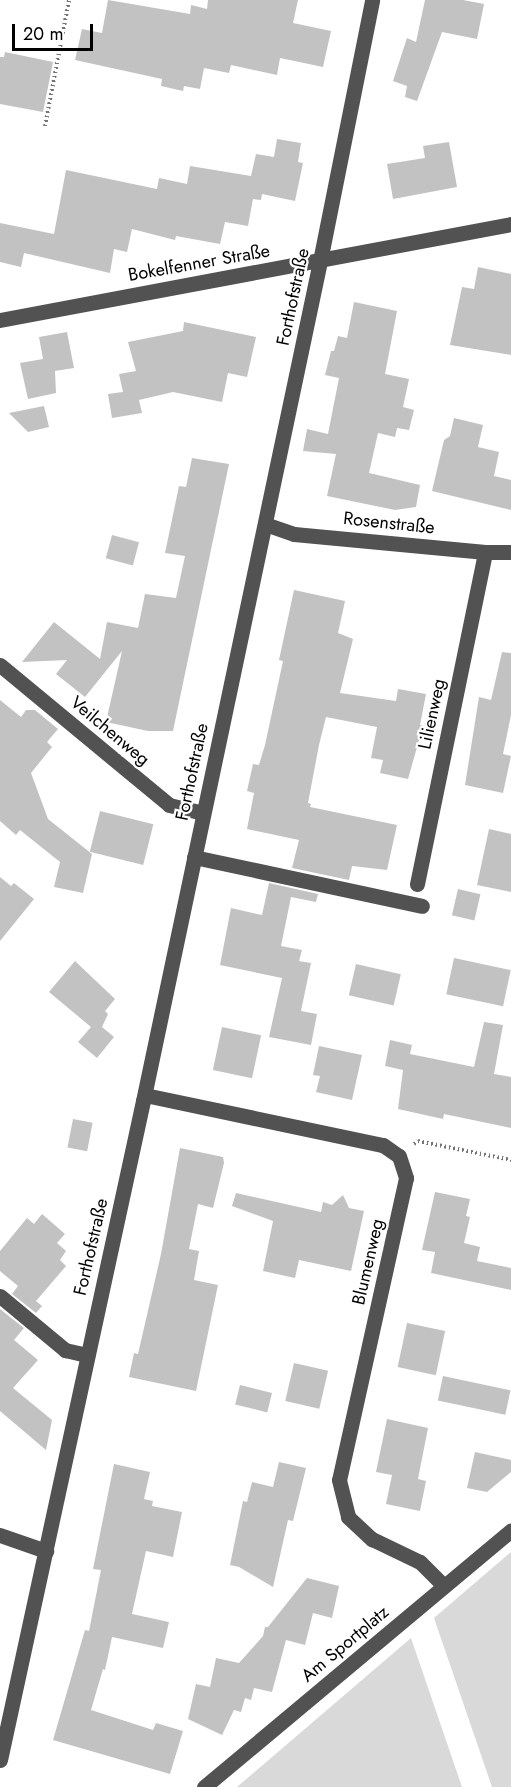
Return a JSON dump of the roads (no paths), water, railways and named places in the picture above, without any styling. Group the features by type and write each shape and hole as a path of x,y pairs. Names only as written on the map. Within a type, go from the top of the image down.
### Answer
{"street":[{"name":"Forthofstraße","path":"0,1760 145,1095 320,261 372,0"},
{"name":"Bokelfenner Straße","path":"0,320 511,224"},
{"name":"Rosenstraße","path":"265,524 294,534 484,552 511,552"},
{"name":"Lilienweg","path":"417,884 484,552"},
{"name":"Veilchenweg","path":"0,665 169,805 203,813"},
{"path":"194,857 422,906"},
{"name":"Blumenweg","path":"145,1095 383,1145 399,1156 406,1178 339,1480 348,1517 372,1539 420,1562 444,1587"},
{"path":"0,1296 65,1350 87,1355"},
{"name":"Am Sportplatz","path":"204,1787 511,1530"},
{"path":"0,1535 46,1551"}]}
